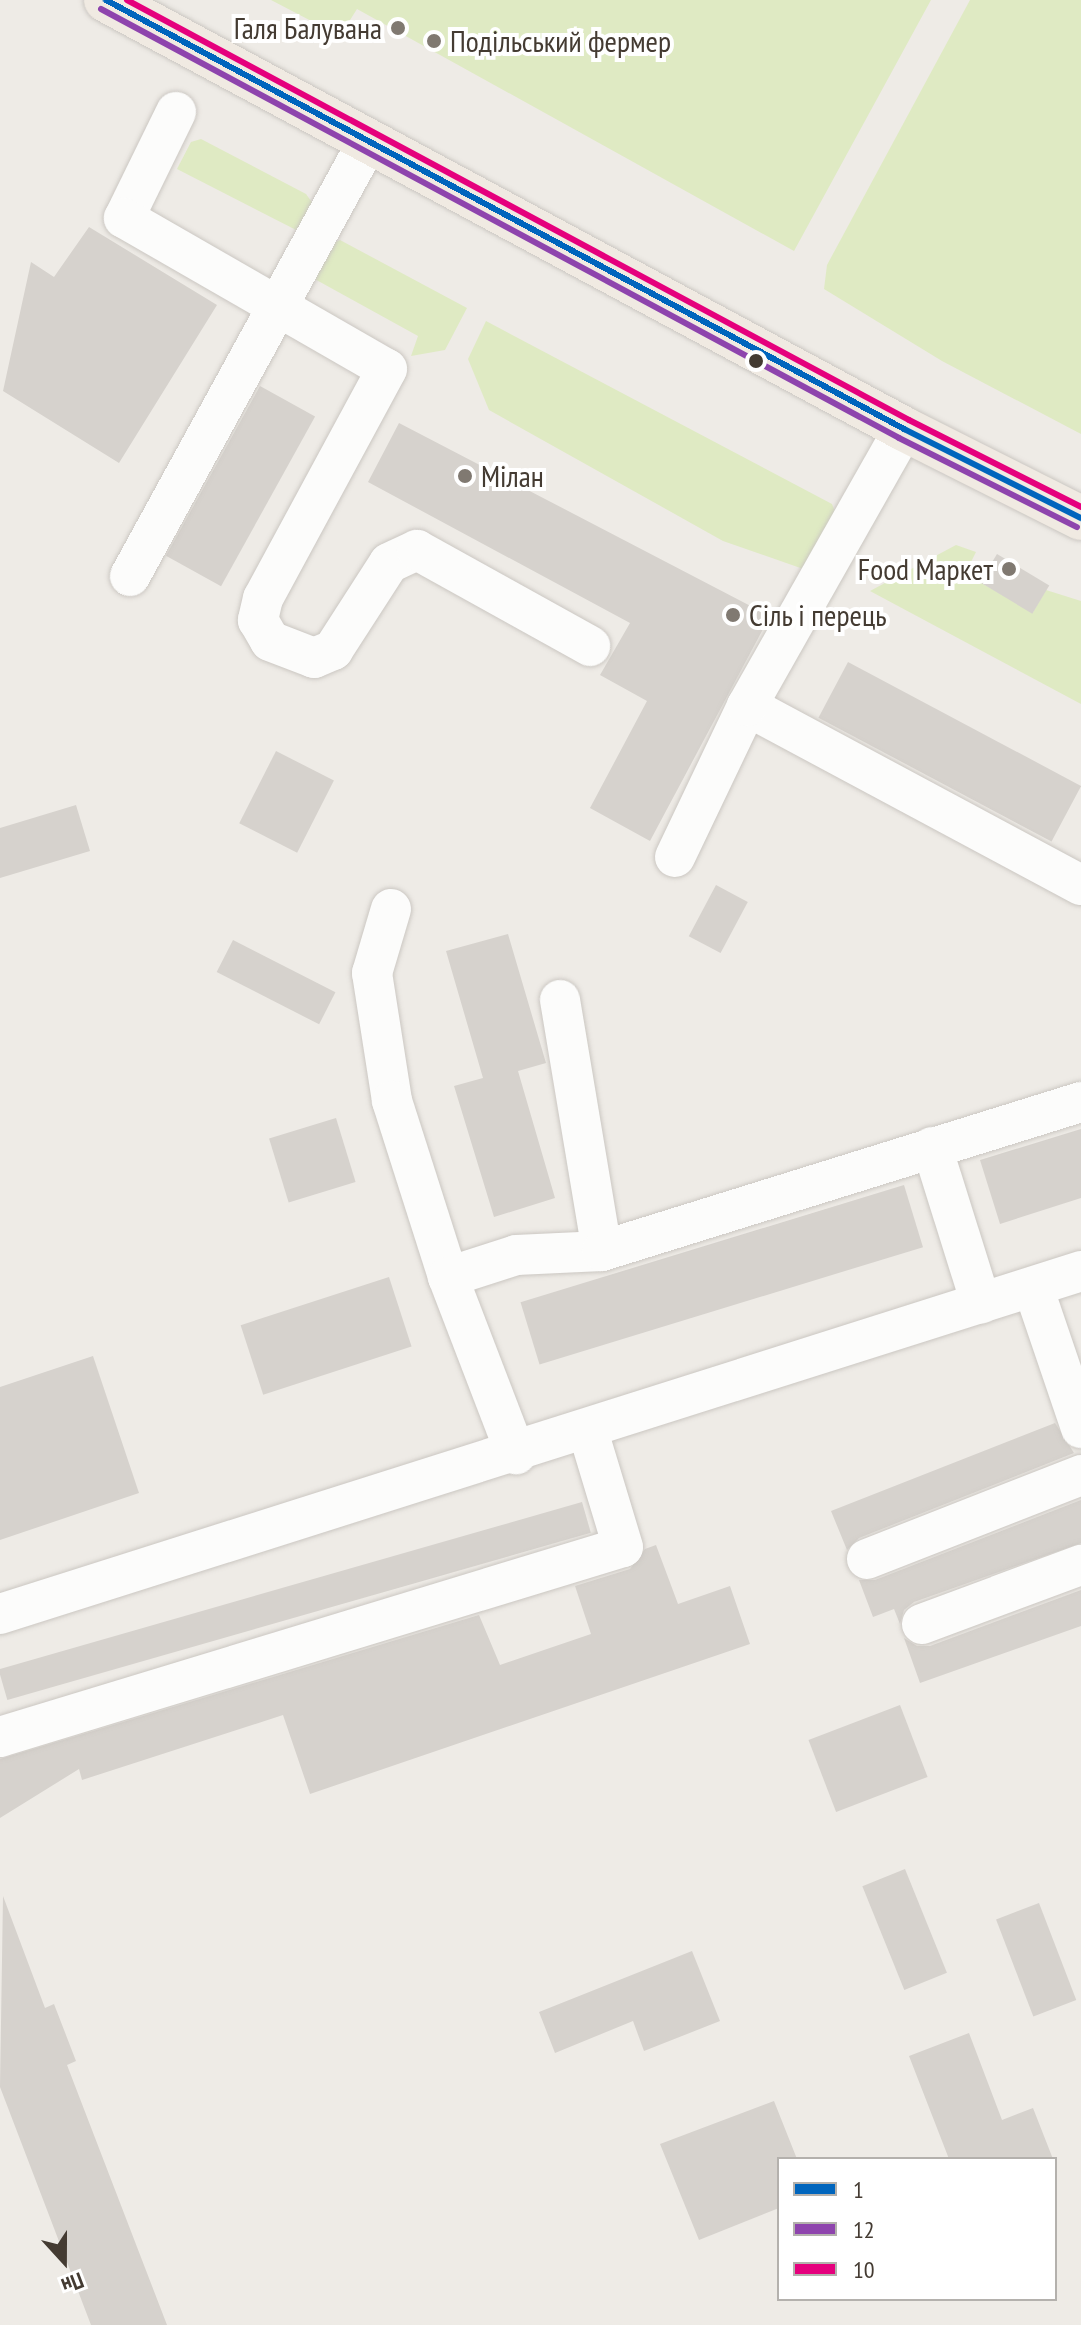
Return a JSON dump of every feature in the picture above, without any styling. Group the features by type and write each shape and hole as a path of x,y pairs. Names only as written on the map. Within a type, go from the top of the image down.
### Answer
{"main road":[{"path":"106,0 904,429 1081,518"}],"street":[{"path":"176,112 124,218 387,369 263,598 258,620 270,641 314,658 333,650 389,563 417,550 590,646"},
{"path":"130,576 368,141"},
{"path":"675,857 747,706 904,429"},
{"path":"747,706 1081,885"},
{"path":"391,909 372,973 396,1114 448,1277 516,1454"},
{"path":"560,1000 602,1251"},
{"path":"448,1277 516,1255 602,1251 1081,1102"},
{"path":"932,1147 981,1303"},
{"path":"0,1614 516,1454 981,1303 1033,1287 1079,1279"},
{"path":"1033,1287 1081,1428"},
{"path":"0,1737 623,1547 588,1431"},
{"path":"867,1559 1081,1475"},
{"path":"922,1624 1081,1565"}],"green space":[{"path":"271,0 931,0 794,251 357,9 340,36"},
{"path":"970,0 1081,0 1081,434 942,361 824,289 827,265"},
{"path":"201,139 306,194 314,205 302,233 177,169 191,142"},
{"path":"340,240 467,308 445,350 411,356 418,336 311,277 328,245"},
{"path":"486,321 832,504 838,519 809,571 723,541 489,410 468,359"},
{"path":"956,545 976,552 965,574 1033,612 1046,590 1081,601 1081,704 870,591"}],"building":[{"path":"89,227 217,305 119,463 3,391 31,262 54,277"},
{"path":"260,386 315,417 221,586 166,556"},
{"path":"399,423 770,616 650,841 590,808 647,701 600,675 630,623 368,482"},
{"path":"997,554 1049,585 1032,614 980,582"},
{"path":"848,662 1081,786 1052,842 818,718"},
{"path":"276,751 334,781 297,853 239,823"},
{"path":"76,805 90,851 0,878 0,828"},
{"path":"716,885 748,902 721,953 689,936"},
{"path":"508,934 546,1063 518,1071 555,1198 494,1217 454,1086 483,1078 446,951"},
{"path":"233,940 335,992 319,1024 217,972"},
{"path":"336,1118 356,1182 289,1203 269,1138"},
{"path":"1081,1129 1081,1198 1000,1224 980,1160"},
{"path":"904,1185 923,1247 540,1364 521,1302"},
{"path":"389,1277 412,1346 263,1395 241,1325"},
{"path":"93,1356 139,1493 0,1540 0,1387"},
{"path":"1055,1423 1074,1453 859,1538 847,1550 831,1511"},
{"path":"1081,1500 1081,1543 914,1602 904,1610 900,1624 894,1609 873,1617 859,1580 875,1580"},
{"path":"582,1502 591,1533 7,1700 0,1669"},
{"path":"656,1545 678,1604 730,1586 750,1644 310,1794 283,1715 82,1780 79,1769 0,1818 0,1759 479,1615 500,1665 591,1634 575,1586 630,1569 645,1549"},
{"path":"1081,1590 1081,1626 920,1683 904,1638 917,1646 930,1646"},
{"path":"900,1705 928,1777 836,1812 809,1740"},
{"path":"905,1869 947,1973 904,1990 862,1886"},
{"path":"3,1896 45,2008 54,2004 76,2061 67,2065 167,2325 91,2325 0,2087"},
{"path":"1039,1903 1076,2000 1033,2017 996,1919"},
{"path":"692,1951 720,2021 644,2051 633,2021 555,2053 539,2012"},
{"path":"969,2033 1002,2120 1033,2108 1052,2157 948,2157 909,2056"},
{"path":"774,2101 796,2157 777,2157 777,2209 699,2240 660,2144"}],"transit line":[{"name":"1","path":"106,0 904,429 1081,518"},
{"name":"10","path":"127,0 909,420 1081,507"},
{"name":"12","path":"101,9 899,438 1077,527"}],"place":[{"name":"Галя Балувана","path":"398,28"},
{"name":"Подільський фермер","path":"434,41"},
{"name":"Мілан","path":"465,476"},
{"name":"Food Маркет","path":"1009,569"},
{"name":"Сіль і перець","path":"733,615"}]}
